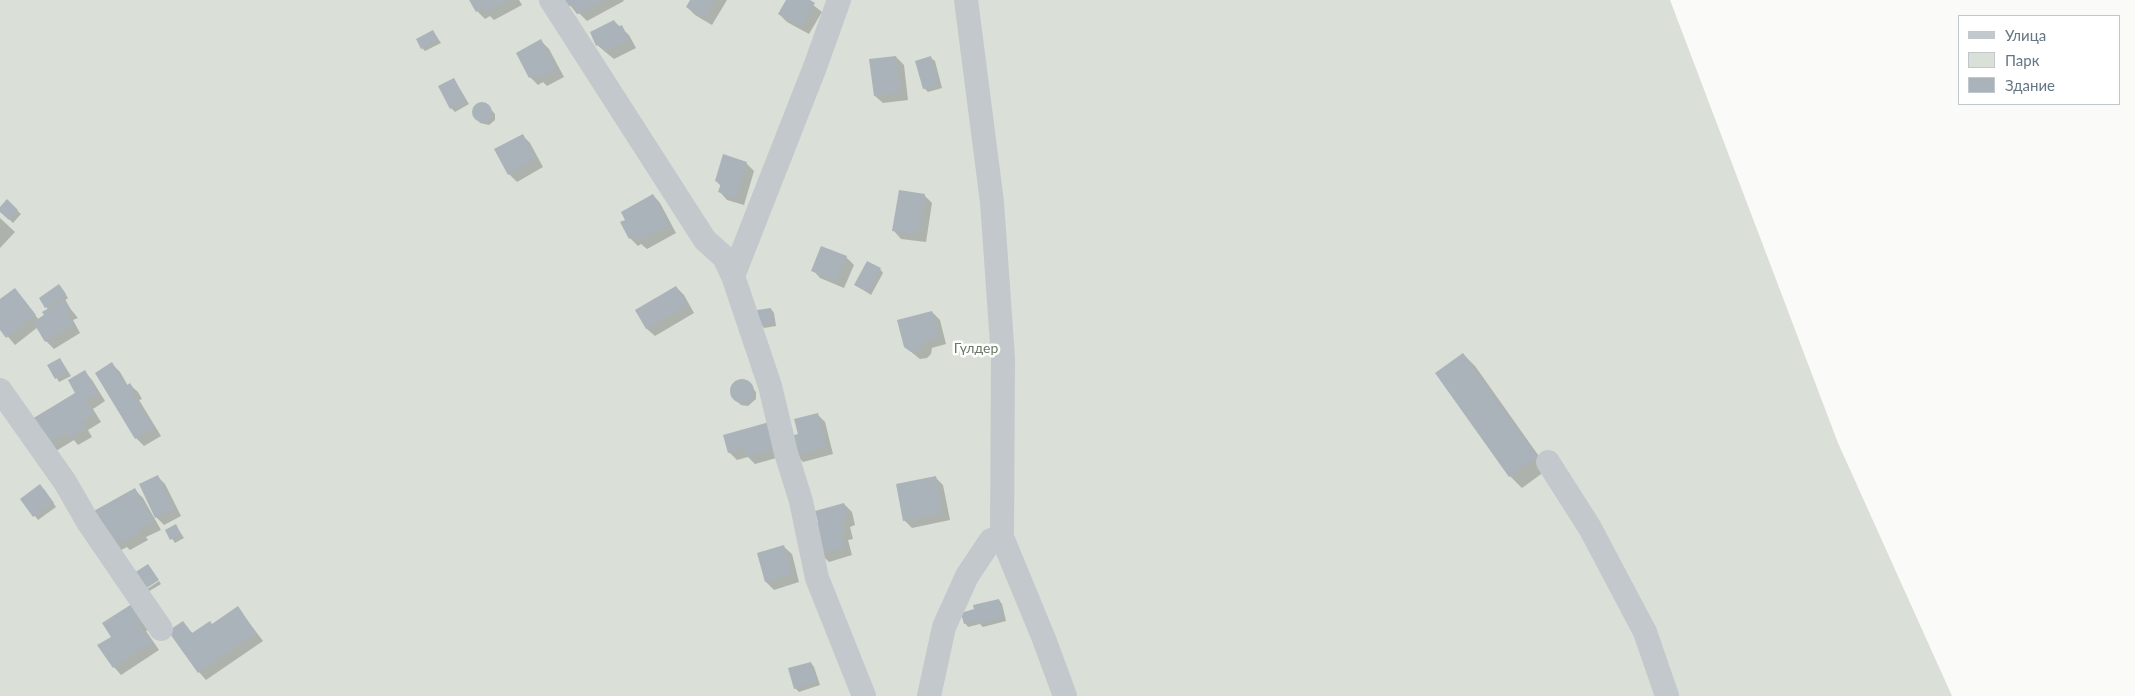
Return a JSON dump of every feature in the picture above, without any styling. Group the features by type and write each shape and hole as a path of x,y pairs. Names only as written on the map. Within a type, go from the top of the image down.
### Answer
{"street":[{"path":"551,0 705,240 724,257 733,276 770,386 786,453 801,501 817,578 864,696"},
{"path":"733,276 815,68 839,0"},
{"path":"966,0 992,202 1003,358 1002,537 1065,696"},
{"path":"0,390 65,482 88,522 161,629"},
{"path":"1548,462 1590,528 1645,632 1667,696"},
{"path":"929,696 944,627 967,576 991,540 1002,537"}],"green space":[{"name":"Гүлдер","path":"0,0 1670,0 1838,443 1952,696 0,696"}],"building":[{"path":"469,0 509,0 485,13 482,8 476,12"},
{"path":"564,0 604,0 578,14 573,4 568,7"},
{"path":"690,0 715,0 704,18 686,7"},
{"path":"786,0 810,0 815,3 801,27 778,14"},
{"path":"614,20 618,27 622,25 629,40 605,52 600,43 596,46 590,32"},
{"path":"433,30 438,39 421,49 416,39"},
{"path":"541,39 557,69 539,79 536,74 529,78 516,53"},
{"path":"896,56 901,92 874,96 869,59"},
{"path":"931,56 939,84 923,89 915,61"},
{"path":"454,78 466,101 450,109 438,86"},
{"path":"482,102 489,105 492,112 489,119 482,122 475,119 472,112 475,105"},
{"path":"523,134 536,159 508,175 494,149"},
{"path":"723,154 747,162 736,198 718,192 721,183 715,181"},
{"path":"899,190 925,194 918,235 892,231"},
{"path":"653,194 670,225 638,242 634,236 629,239 620,222 625,220 621,212"},
{"path":"7,199 18,210 9,220 0,212 0,207"},
{"path":"821,246 847,256 836,281 811,271"},
{"path":"867,261 881,268 867,292 854,285"},
{"path":"59,284 66,294 45,308 39,298"},
{"path":"676,286 687,305 646,329 635,310"},
{"path":"15,288 36,315 6,338 0,330 0,299"},
{"path":"65,299 71,310 66,312 73,325 45,342 33,322 44,315 42,312"},
{"path":"771,308 773,323 760,325 757,310"},
{"path":"932,311 939,337 924,341 923,346 919,350 911,352 904,347 897,320"},
{"path":"1463,353 1538,457 1509,477 1435,373"},
{"path":"60,358 68,372 55,379 47,365"},
{"path":"112,362 126,386 130,383 135,391 132,392 154,427 135,439 95,373"},
{"path":"85,370 98,393 86,400 94,414 81,422 86,428 69,438 66,433 47,444 32,419 75,393 68,380"},
{"path":"742,379 747,380 753,386 753,396 747,402 742,403 737,402 731,396 730,391 731,386 737,380"},
{"path":"818,413 826,447 795,455 790,436 798,434 794,419"},
{"path":"773,421 780,447 747,457 744,448 728,453 723,435"},
{"path":"158,475 174,509 155,518 139,484"},
{"path":"936,476 943,513 903,521 896,484"},
{"path":"40,484 54,503 33,517 20,499"},
{"path":"135,488 154,522 139,529 141,532 122,543 120,539 110,544 92,512"},
{"path":"844,503 848,517 842,519 846,531 841,532 845,548 820,554 811,524 818,522 815,511"},
{"path":"176,524 181,534 170,540 165,530"},
{"path":"784,545 792,574 765,582 757,553"},
{"path":"148,564 159,580 142,591 131,575"},
{"path":"999,599 1003,618 978,624 977,620 964,624 961,613 974,609 973,605"},
{"path":"135,602 146,619 139,623 152,642 113,668 97,645 111,637 102,623"},
{"path":"238,606 256,633 198,673 168,631 183,621 192,633 210,621 212,624"},
{"path":"811,662 817,682 794,689 788,668"}]}
